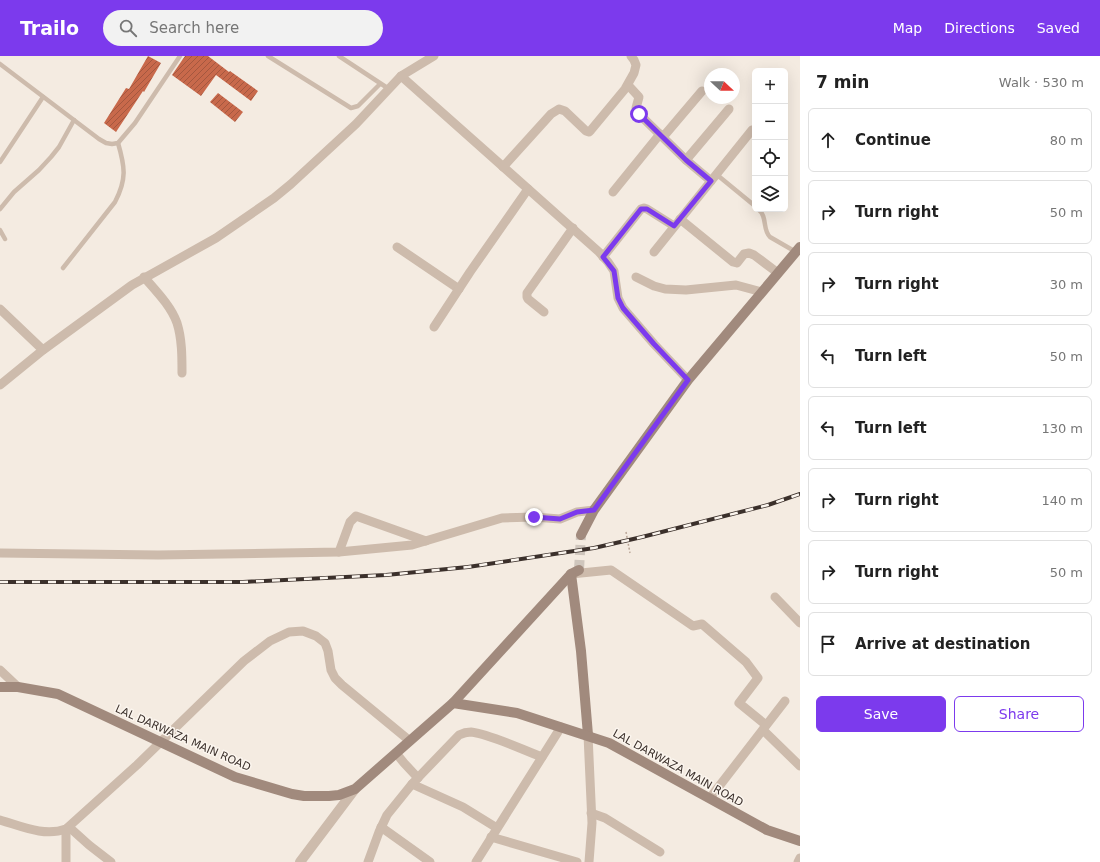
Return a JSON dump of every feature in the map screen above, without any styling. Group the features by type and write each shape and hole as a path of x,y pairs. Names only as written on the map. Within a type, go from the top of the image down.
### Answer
{"main road":[{"path":"582,535 594,510 688,380 798,249"},
{"path":"453,703 575,572"},
{"path":"575,572 588,735"},
{"name":"LAL DARWAZA MAIN ROAD","path":"0,687 18,687 58,694 235,777 292,794 304,796 339,795 354,789 453,703 517,713 609,743 767,830 800,840"}],"street":[{"path":"0,385 43,350 144,277 216,238 274,198 356,124 401,76 434,56"},
{"path":"503,167 556,110 563,109 586,131 590,132 628,85 636,65 631,56"},
{"path":"401,76 573,228 603,257 614,271 618,298 623,308 688,380"},
{"path":"628,85 639,97 637,111 686,160 714,177"},
{"path":"613,192 702,91"},
{"path":"686,160 730,109"},
{"path":"654,252 752,130"},
{"path":"434,327 528,189"},
{"path":"603,257 641,209 647,209 677,223 733,262 737,263 744,254 749,253 778,273"},
{"path":"544,312 527,297 527,293 573,228"},
{"path":"397,247 459,289"},
{"path":"144,277 171,311 177,322 182,350 182,373"},
{"path":"636,277 654,286 665,289 686,290 736,285 762,292"},
{"path":"0,309 43,350"},
{"path":"0,553 158,555 339,552 408,546 502,518 534,517 560,519 577,512 594,510"},
{"path":"339,552 350,522 356,516 426,541"},
{"path":"575,572 611,570 693,626 702,624 746,662 758,678 739,703 800,766"},
{"path":"775,597 800,623"},
{"path":"1,821 44,832 57,832 68,828 161,742 244,661 270,641 289,632 303,630 316,636 325,643 331,670 342,685 410,741"},
{"path":"0,670 18,687"},
{"path":"710,798 785,701"},
{"path":"476,862 561,727"},
{"path":"368,862 387,815 415,781 459,735 466,732 472,732 491,737 542,757"},
{"path":"588,735 591,813 589,862"},
{"path":"396,753 415,781 463,807 497,828"},
{"path":"300,862 354,789"},
{"path":"591,813 605,818 660,852"},
{"path":"381,827 430,862"},
{"path":"66,862 68,828"},
{"path":"68,828 111,862"},
{"path":"491,837 577,862"},
{"path":"798,862 800,858"}],"lane":[{"path":"0,64 106,143 112,144 118,143 135,123 180,56"},
{"path":"268,56 351,108 358,106 380,84"},
{"path":"339,56 389,89"},
{"path":"0,162 43,97"},
{"path":"0,209 14,192 40,170 51,157 59,147 74,120"},
{"path":"63,268 115,202 121,191 124,179 122,158 118,143"},
{"path":"714,177 752,204"},
{"path":"760,212 765,219 765,228 770,237 798,249"},
{"path":"0,230 5,239"}],"path":[{"path":"626,532 630,553"}],"building":[{"path":"148,56 161,63 144,92 143,91 116,132 104,123 126,88 129,89"},
{"path":"185,56 208,56 258,91 251,101 216,75 201,96 172,75"},
{"path":"218,93 243,112 235,122 210,102"}],"tunnel":[{"path":"579,570 581,535"}],"railway":[{"path":"0,582 243,582 386,575 468,567 594,548 768,505 800,494"}],"route":[{"path":"534,517 560,519 577,512 594,510 688,380 623,308 618,298 614,271 603,257 642,208 647,209 674,226 711,181 686,160 639,114"}]}
